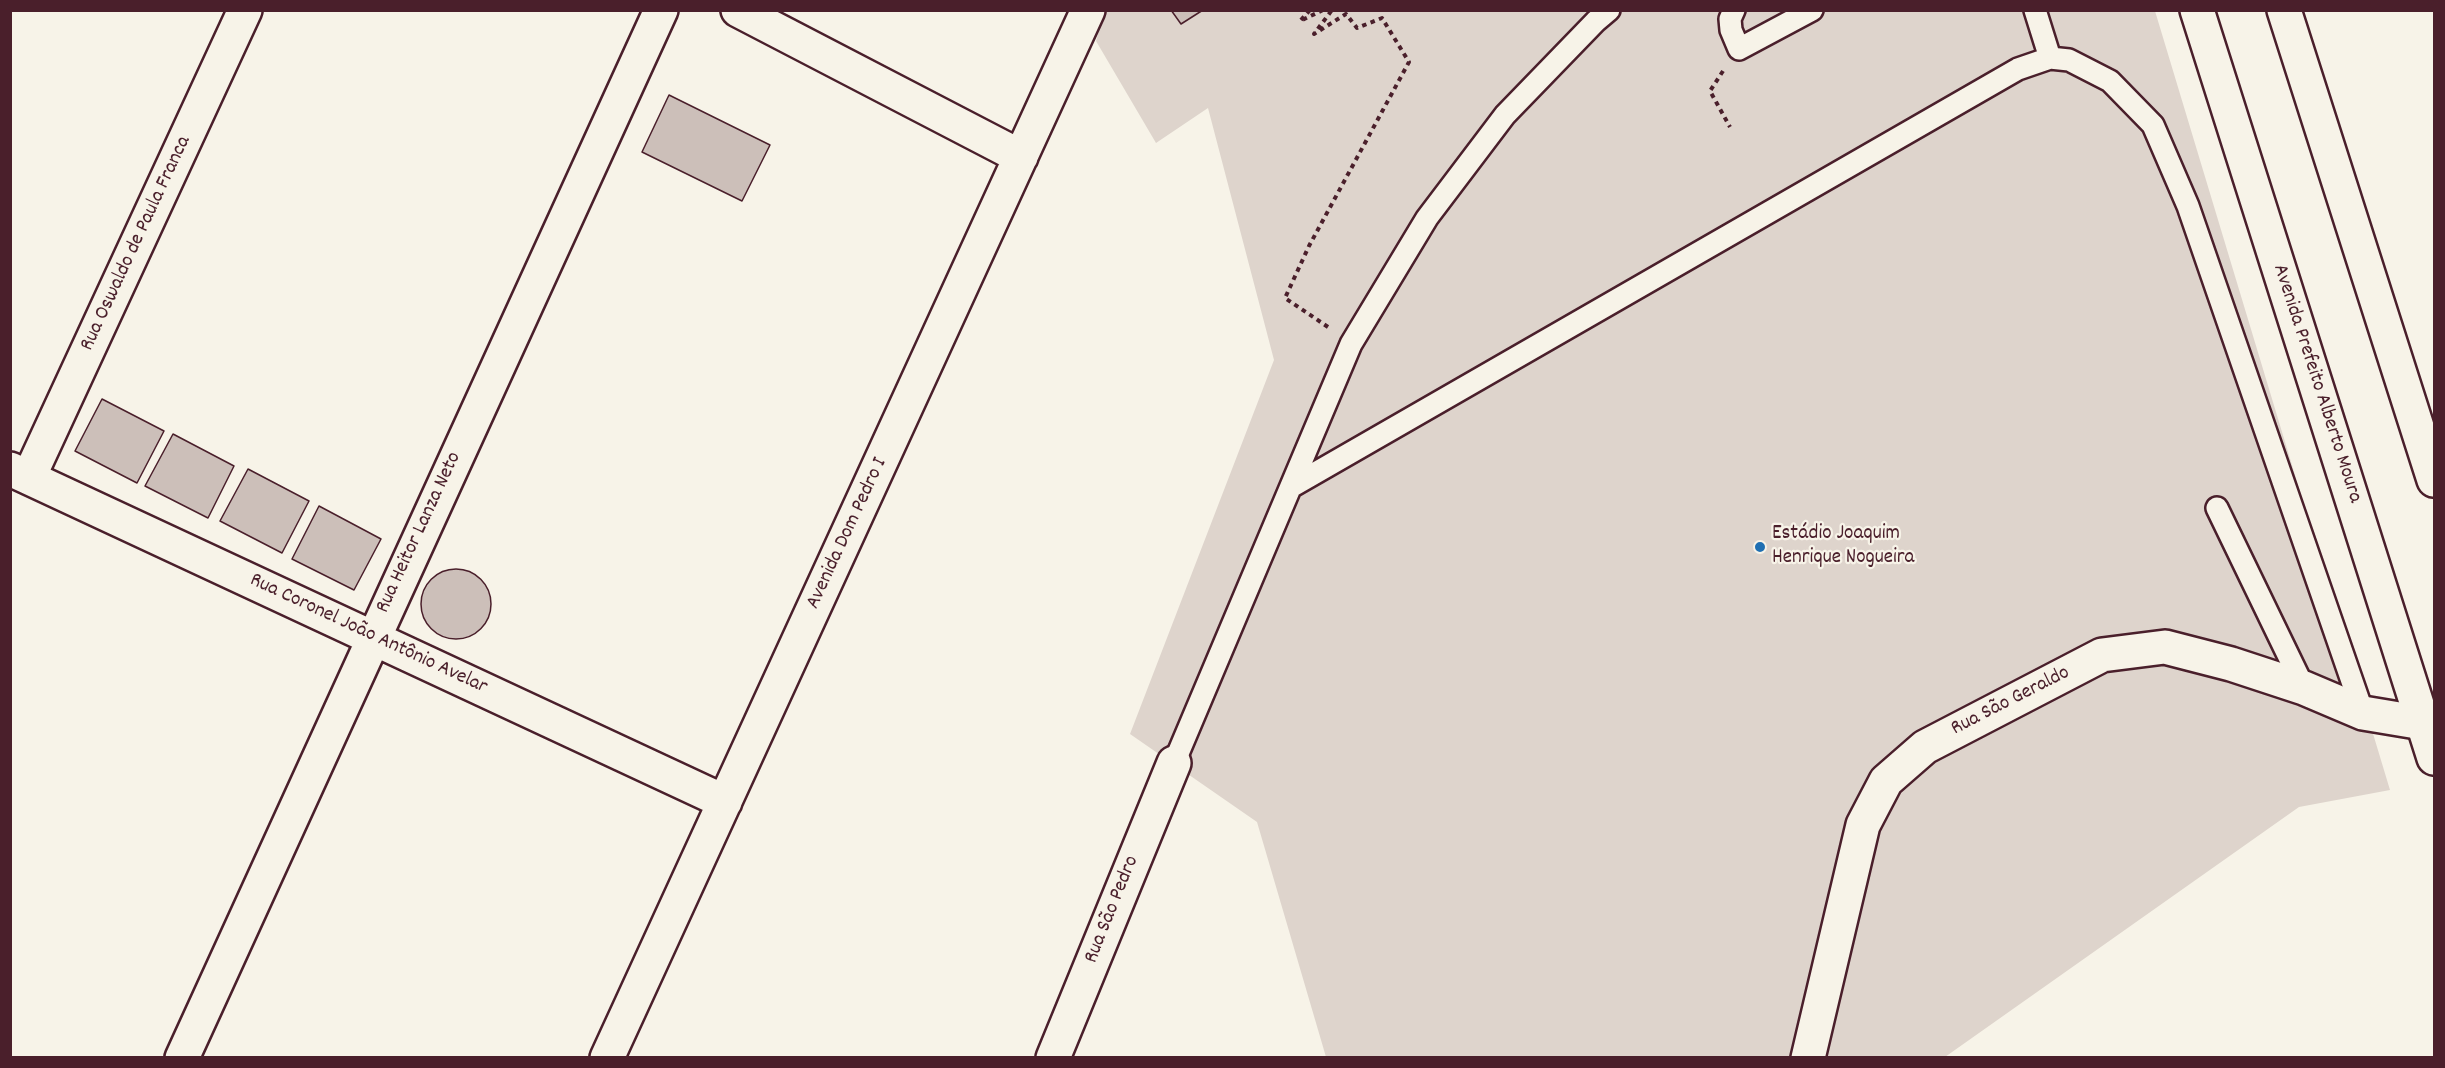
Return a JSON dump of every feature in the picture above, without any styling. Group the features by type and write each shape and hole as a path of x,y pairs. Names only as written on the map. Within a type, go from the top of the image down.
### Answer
{"main road":[{"name":"Rua Oswaldo de Paula Franca","path":"20,473 245,10"},
{"name":"Rua Heitor Lanza Neto","path":"182,1058 372,637 661,10"},
{"path":"738,10 1021,157"},
{"name":"Avenida Dom Pedro I","path":"607,1058 1088,10"},
{"name":"Avenida Prefeito Alberto Moura","path":"2197,10 2429,723 2434,758"},
{"path":"2284,10 2434,480"},
{"name":"Rua Coronel João Antônio Avelar","path":"20,473 725,802"},
{"name":"Rua São Geraldo","path":"1808,1058 1863,825 1886,781 1925,747 2102,655 2165,646 2231,664 2304,688 2363,713 2429,723"},
{"name":"Rua São Pedro","path":"1053,1058 1174,763"}],"lane":[{"path":"1174,763 1351,344 1427,218 1505,116 1609,10"},
{"path":"1734,10 1731,30 1739,49 1812,10"},
{"path":"2035,10 2050,58"},
{"path":"1291,487 2018,69 2050,58 2068,60 2110,81 2153,126 2188,206 2363,713"},
{"path":"2217,508 2304,688"}],"path":[{"path":"1310,10 1300,21 1323,10"},
{"path":"1332,10 1314,34 1346,14 1357,28 1382,18 1409,62 1309,246 1285,298 1351,344"},
{"path":"1730,127 1710,91 1739,49"}],"shaded area":[{"name":"Estádio Joaquim Henrique Nogueira","path":"1105,10 2155,11 2390,790 2299,807 1945,1057 1326,1057 1257,822 1130,734 1274,360 1208,108 1156,143 1096,41"}],"building":[{"path":"1171,10 1203,10 1181,24"},
{"path":"669,95 770,145 742,201 642,152"},
{"path":"102,399 164,431 137,483 75,451"},
{"path":"173,434 234,466 208,518 145,486"},
{"path":"248,469 309,501 282,553 220,521"},
{"path":"319,506 381,539 354,590 292,559"},
{"path":"456,569 469,572 481,579 488,591 491,604 488,617 481,629 469,636 456,639 443,636 431,629 424,617 421,604 424,591 431,579 443,572"}],"place":[{"name":"Estádio Joaquim Henrique Nogueira","path":"1760,547"}]}
